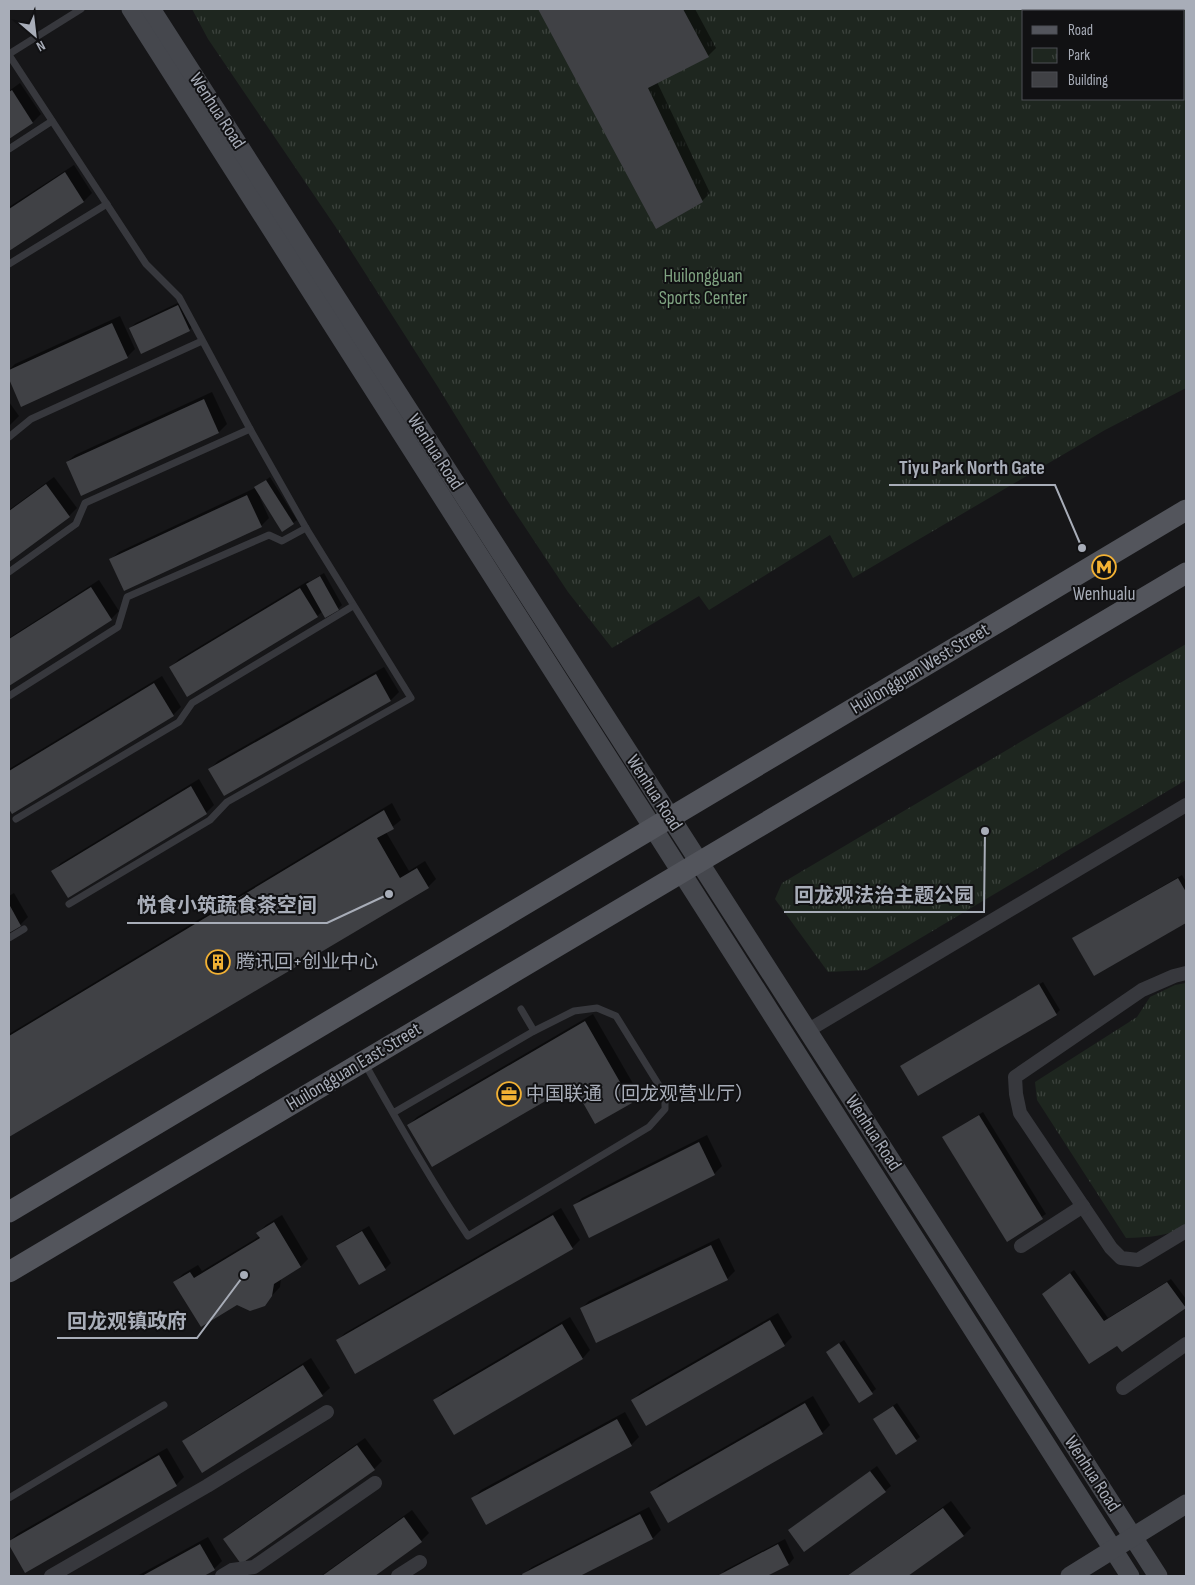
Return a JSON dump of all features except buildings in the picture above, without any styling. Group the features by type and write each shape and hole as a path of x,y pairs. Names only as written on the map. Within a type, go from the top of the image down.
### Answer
{"main road":[{"name":"Huilongguan West Street","path":"662,822 1186,510"},
{"path":"690,867 1186,573"},
{"path":"9,1212 662,822"},
{"name":"Huilongguan East Street","path":"9,1272 690,867"}],"street":[{"name":"Wenhua Road","path":"131,9 662,822"},
{"name":"Wenhua Road","path":"151,9 662,822 1130,1576"},
{"path":"807,1031 1186,805"},
{"name":"Wenhua Road","path":"690,867 807,1031 1158,1576"},
{"path":"1186,973 1174,976 1142,990 1015,1077 1020,1113 1111,1248 1120,1258 1138,1260 1186,1231"},
{"path":"1021,1246 1083,1206"},
{"path":"1123,1388 1186,1344"},
{"path":"51,1576 207,1486 327,1412"},
{"path":"222,1576 232,1570 254,1567 375,1483"},
{"path":"1070,1576 1186,1504"},
{"path":"398,1576 420,1562"}],"lane":[{"path":"69,904 210,820 227,802 411,698 306,528 179,297 146,264 9,55 81,9"},
{"path":"9,149 52,121"},
{"path":"9,264 107,204"},
{"path":"9,437 31,418 202,341"},
{"path":"9,572 76,524 85,503 250,429"},
{"path":"9,696 118,627 127,596 268,535 282,541 306,528"},
{"path":"16,820 179,722 192,703 353,606"},
{"path":"9,938 24,929"},
{"path":"363,1062 393,1113 445,1201 468,1236 649,1127 665,1110 665,1095 616,1016 597,1008 574,1011 534,1031 393,1113"},
{"path":"521,1009 534,1031"},
{"path":"9,1498 164,1405"}],"green space":[{"name":"Huilongguan Sports Center","path":"192,9 1186,9 1186,388 1105,430 853,578 830,535 709,610 699,596 612,648 568,592 507,500 438,387 337,229 208,39"},
{"path":"1186,644 1186,780 867,970 828,972 775,899 782,883"},
{"path":"1186,983 1186,1226 1179,1230 1150,1237 1126,1238 1037,1100 1035,1082 1137,1017 1150,997 1175,985"}],"place":[{"name":"Tiyu Park North Gate","path":"1082,548"},
{"name":"Wenhualu","path":"1104,567"},
{"name":"回龙观法治主题公园","path":"985,831"},
{"name":"悦食小筑蔬食茶空间","path":"389,894"},
{"name":"腾讯回+创业中心","path":"218,962"},
{"name":"中国联通（回龙观营业厅）","path":"509,1094"},
{"name":"回龙观镇政府","path":"244,1275"}]}
